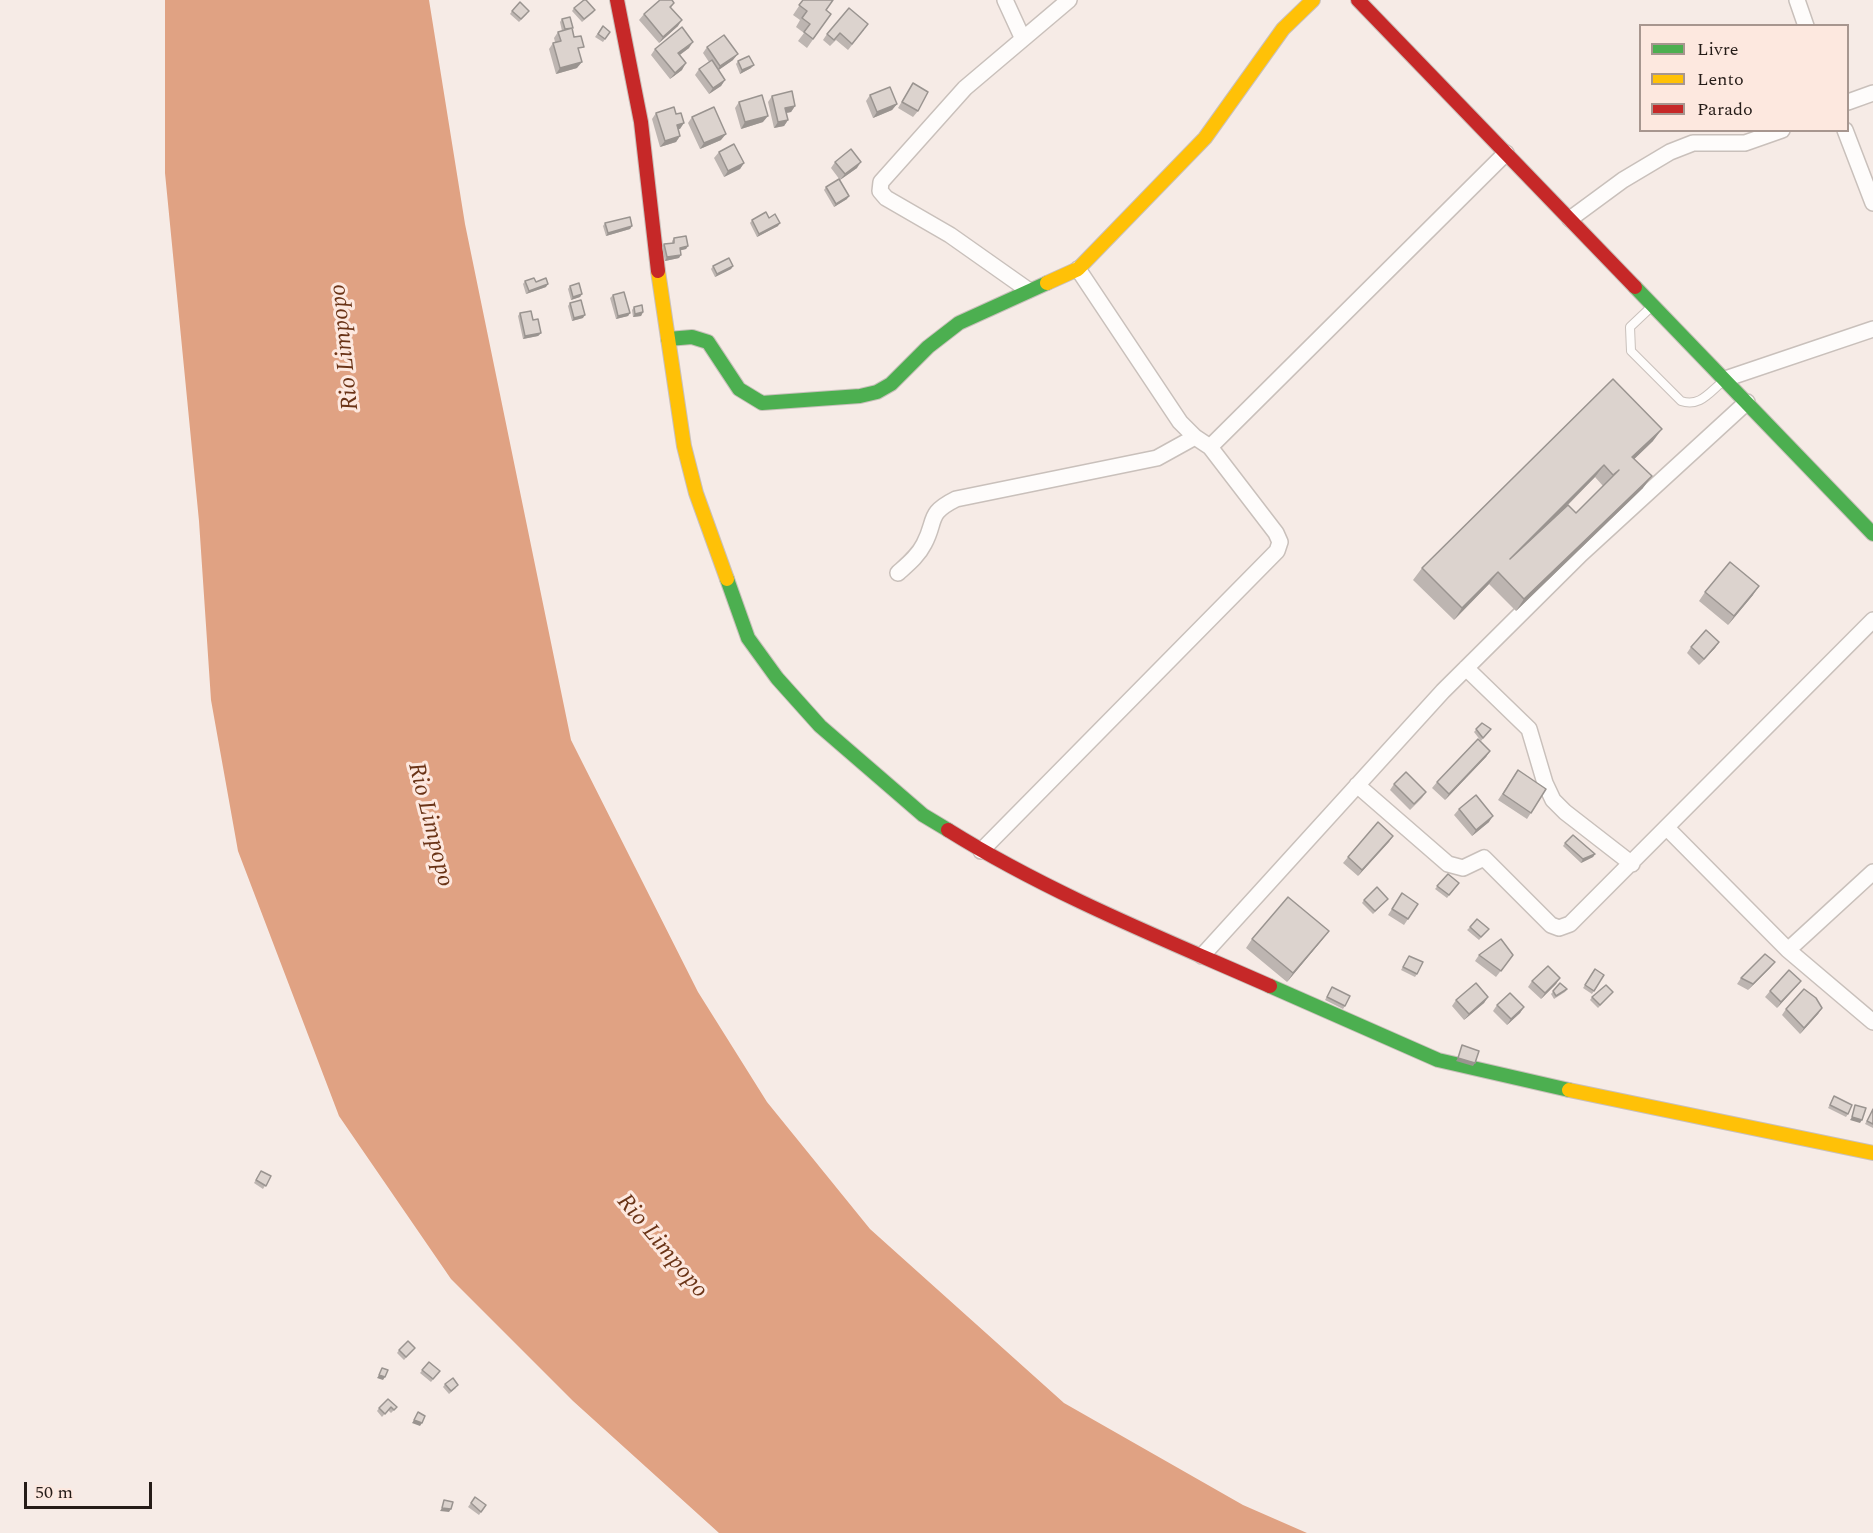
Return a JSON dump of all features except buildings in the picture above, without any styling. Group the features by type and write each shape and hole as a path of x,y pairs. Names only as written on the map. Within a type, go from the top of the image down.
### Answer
{"main road":[{"path":"617,0 641,122 650,219 684,446 696,493 748,638 777,678 820,726 923,815 981,851 1091,906 1438,1060 1460,1067 1873,1153"},
{"path":"668,339 700,338 710,343 737,390 750,400 762,403 860,396 891,384 928,346 959,323 1077,269 1205,138 1282,29 1313,0"},
{"path":"1358,0 1873,534"}],"street":[{"path":"1005,0 1022,37"},
{"path":"1028,290 950,235 886,198 880,191 881,182 965,88 1022,37 1069,0"},
{"path":"1797,0 1805,24"},
{"path":"1849,102 1873,93"},
{"path":"1570,219 1623,180 1671,152 1693,143 1744,143 1776,132"},
{"path":"1846,132 1873,203"},
{"path":"1210,447 1506,153"},
{"path":"981,851 1277,551 1280,542 1276,532 1210,447 1195,437 1180,422 1077,269"},
{"path":"1725,379 1873,329"},
{"path":"1202,956 1466,668 1581,554 1747,402"},
{"path":"898,573 917,556 926,542 931,519 942,506 956,499 1157,458 1195,437"},
{"path":"1357,785 1448,864 1463,868 1484,858 1492,863 1551,925 1559,928 1570,924 1668,829 1873,620"},
{"path":"1466,668 1529,729 1552,800 1632,864"},
{"path":"1668,829 1788,950 1873,1022"},
{"path":"1788,950 1873,872"}],"lane":[{"path":"1653,304 1630,327 1631,351 1681,401 1691,404 1702,400 1725,379"}],"water":[{"name":"Rio Limpopo","path":"165,0 429,0 465,224 571,740 698,992 767,1102 870,1229 1064,1403 1243,1505 1307,1533 719,1533 573,1401 451,1279 339,1116 238,851 211,700 199,521 165,173"}],"traffic: fast":[{"path":"668,339 692,337 708,342 739,389 762,403 860,396 877,392 891,384 928,347 959,323 1047,283"},
{"path":"1635,287 1873,534"},
{"path":"727,579 748,638 777,678 820,726 923,815 948,830"},
{"path":"1270,986 1438,1060 1569,1090"}],"traffic: slow":[{"path":"1047,283 1078,269 1205,138 1283,29 1313,0"},
{"path":"658,271 684,446 696,493 727,579"},
{"path":"1569,1090 1873,1153"}],"traffic: jam":[{"path":"617,0 641,122 658,271"},
{"path":"1358,0 1635,287"},
{"path":"948,830 986,853 1066,894 1270,986"}]}
